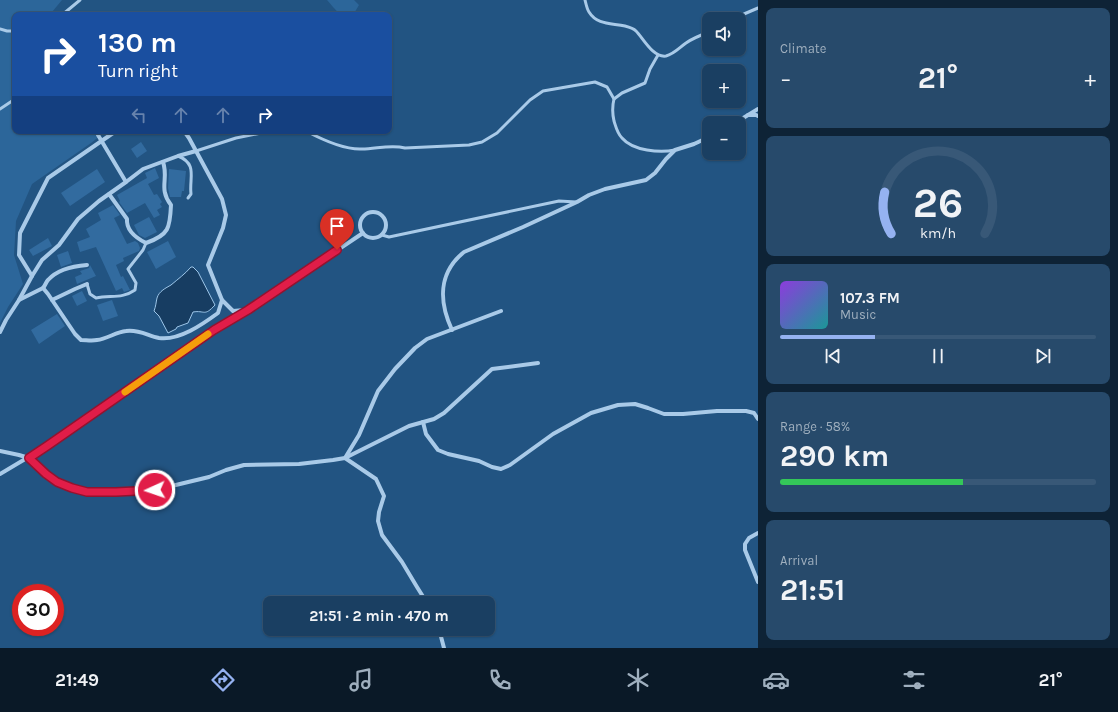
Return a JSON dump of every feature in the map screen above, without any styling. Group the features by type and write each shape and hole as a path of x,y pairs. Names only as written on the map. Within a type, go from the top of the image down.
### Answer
{"street":[{"path":"748,115 758,109"},
{"path":"748,115 758,116"},
{"path":"97,134 126,182"},
{"path":"32,276 19,255 20,233 48,178 112,134"},
{"path":"186,134 222,199 226,215 223,228 208,265 222,300 233,311 248,310"},
{"path":"452,330 447,319 444,306 443,285 446,275 457,258 464,252 523,227 589,195 605,189 646,180 655,174 675,150 702,140"},
{"path":"0,332 42,260 59,245 78,219 99,201 143,169 178,156 196,152"},
{"path":"109,194 127,219 130,232 146,243 156,239 168,230 171,217 171,205 166,199 163,187 165,173 163,162"},
{"path":"375,212 385,219 386,228 382,235 374,238 366,236 363,233 360,225 363,217 375,212"},
{"path":"0,474 29,458 214,330 248,310 363,233"},
{"path":"19,300 43,288 48,280 54,275 76,265 87,265"},
{"path":"52,300 87,284"},
{"path":"43,288 75,334 82,340 97,340 126,331 140,331 159,338 170,338 185,333 203,324 218,313 222,300"},
{"path":"345,458 359,435 378,391 395,369 415,348 427,339 501,311"},
{"path":"0,452 29,458 57,482 87,492 155,490 209,477 244,465 299,464 345,458 409,426 434,419 444,413 492,370 538,363"},
{"path":"423,422 426,434 438,450 448,454 479,460 492,467 501,469 510,465 553,434 591,413 618,406 635,404 664,414 746,411 754,413 758,419"},
{"path":"345,458 376,479 381,487 384,496 378,521 382,535 402,562 422,596"},
{"path":"758,533 749,538 745,544 745,550 758,582"},
{"path":"441,636 444,648"}],"lane":[{"path":"66,12 80,0"},
{"path":"585,0 589,12 598,22 630,27 636,31 658,55 664,56 672,53 687,42 702,35"},
{"path":"746,13 758,8"},
{"path":"0,29 12,31"},
{"path":"614,99 622,93 645,83 650,69 658,55"},
{"path":"312,134 321,139 347,147 360,149 397,146 405,148 469,145 482,142 497,133 530,100 542,91 595,82 607,87 614,99 612,110 617,130 622,138 632,146 656,152 675,150"},
{"path":"0,109 12,101"},
{"path":"196,152 236,138 256,134"},
{"path":"178,156 186,161 190,167 192,177 190,188 191,194 188,198"},
{"path":"382,235 389,237 559,201 577,202"},
{"path":"87,284 90,294 96,298 128,295 135,290 136,283 128,269 143,250 146,243"}],"shaded area":[{"path":"0,0 62,0 52,12 12,12 12,134 102,134 32,184 16,221 14,255 23,284 8,307 0,323"},
{"path":"327,0 354,0 359,5 355,12 338,12"},
{"path":"191,267 198,272 215,305 206,312 193,312 188,323 177,327 168,333 159,316 154,311 157,298 161,292"}],"building":[{"path":"141,142 147,151 137,158 131,149"},
{"path":"155,168 159,178 148,184 154,195 157,194 162,202 160,204 162,207 157,210 160,215 154,218 145,203 127,213 119,202 120,201 117,195 147,178 145,173"},
{"path":"97,169 105,182 70,206 61,193"},
{"path":"169,169 186,171 184,191 182,191 181,197 170,197 168,188"},
{"path":"113,205 120,215 114,218 127,244 135,241 138,243 140,248 139,251 123,258 124,261 116,265 121,277 123,276 130,290 124,292 122,288 116,291 96,247 80,252 77,242 90,237 86,229 101,220 98,213"},
{"path":"149,217 157,232 145,238 139,235 134,225"},
{"path":"48,238 52,246 33,256 29,250"},
{"path":"168,241 176,257 156,269 147,252"},
{"path":"68,251 72,263 61,267 57,255"},
{"path":"90,265 96,276 77,284 75,277 82,274 80,271 89,268"},
{"path":"82,291 87,301 77,306 72,296"},
{"path":"112,300 118,316 103,321 97,305"},
{"path":"57,314 65,326 39,344 31,330"}],"slow traffic":[{"path":"125,392 208,334"}],"route":[{"path":"155,490 87,492 57,482 29,458 214,330 248,310 337,250"}]}
